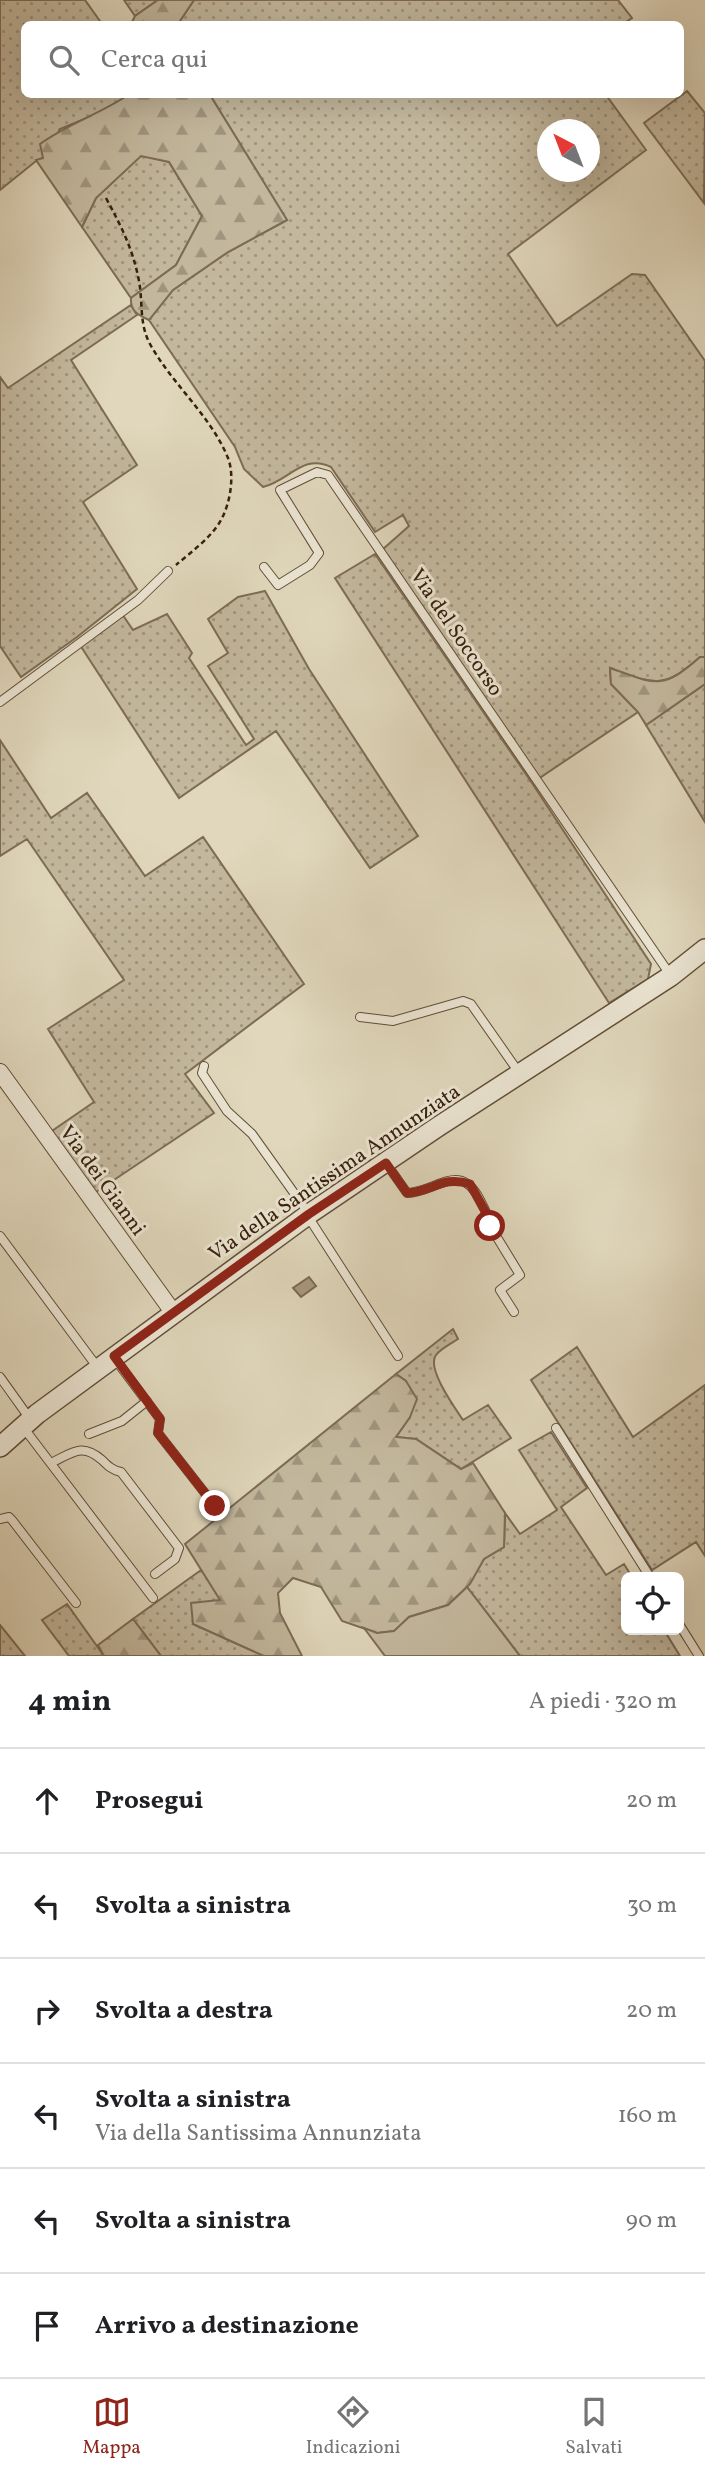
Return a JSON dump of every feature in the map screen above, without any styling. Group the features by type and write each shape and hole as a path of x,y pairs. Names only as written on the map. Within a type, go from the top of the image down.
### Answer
{"street":[{"name":"Via della Santissima Annunziata","path":"0,1447 106,1362 308,1215 671,976 705,949"},
{"name":"Via dei Gianni","path":"0,1072 173,1312"}],"lane":[{"name":"Via del Soccorso","path":"264,567 278,585 310,565 319,554 280,490 317,471 328,475 671,976"},
{"path":"0,702 138,600 168,571"},
{"path":"360,1017 393,1021 463,1001 471,1004 521,1074"},
{"path":"204,1066 202,1073 227,1111 251,1134 308,1215 398,1356"},
{"path":"386,1163 407,1193 457,1180 470,1184 475,1189 490,1220 490,1226 520,1275 500,1290 514,1312"},
{"path":"0,1236 106,1362 147,1401 160,1419 158,1433 215,1506"},
{"path":"0,1377 51,1463 153,1598"},
{"path":"89,1434 122,1421 147,1401"},
{"path":"556,1428 647,1572"},
{"path":"51,1463 78,1450 91,1451 113,1470 121,1472 178,1548 175,1559 155,1574"},
{"path":"0,1519 9,1517 12,1520 76,1603"},
{"path":"684,1632 699,1656"}],"path":[{"path":"106,198 130,242 140,283 143,326 150,343 214,433 229,460 232,488 221,520 202,543 168,571"}],"green space":[{"path":"0,0 85,0 100,21 21,21 21,98 124,98 94,115 60,129 43,158 0,190"},
{"path":"124,0 158,0 135,16"},
{"path":"158,0 194,0 180,21 132,21 135,16"},
{"path":"194,0 618,0 632,18 628,21 180,21"},
{"path":"687,91 705,113 704,203 644,123 678,98 684,98"},
{"path":"123,98 212,98 287,220 228,252 173,290 149,320 136,312 131,298 176,265 202,216 169,162 141,156 96,198 82,227 36,160 43,158 40,144"},
{"path":"212,98 608,98 646,150 508,254 557,326 632,274 645,275 705,361 705,657 700,657 677,675 658,681 637,678 610,668 611,684 638,712 538,779 382,550 409,526 403,515 375,532 331,467 321,464 304,466 263,487 244,469 235,447 149,320 173,290 228,252 287,220"},
{"path":"141,155 169,162 202,216 176,265 131,298 82,227 96,198"},
{"path":"131,305 137,315 71,360 137,465 83,502 137,589 21,677 0,646 0,377 8,388"},
{"path":"375,554 532,783 651,964 648,979 609,1003 335,578"},
{"path":"265,591 309,669 418,836 370,868 276,731 179,798 80,645 122,614 133,630 167,614 192,653 189,658 246,745 254,739 208,666 228,653 208,619 238,597"},
{"path":"700,657 705,657 705,684 646,725 638,712 611,684 610,668 648,681 667,680"},
{"path":"705,684 705,822 646,725"},
{"path":"0,740 51,818 87,793 145,876 203,837 304,984 185,1074 214,1113 93,1194 49,1133 94,1102 48,1029 124,980 27,839 0,856"},
{"path":"453,1329 458,1339 443,1348 434,1361 443,1388 463,1420 488,1405 511,1438 461,1469 416,1439 396,1437 410,1417 406,1381 396,1374"},
{"path":"577,1347 633,1437 705,1385 705,1556 696,1542 652,1570 531,1380"},
{"path":"396,1374 406,1381 417,1399 410,1417 396,1437 416,1439 461,1469 473,1463 505,1513 504,1547 484,1559 470,1584 448,1605 409,1617 395,1631 377,1633 342,1621 321,1587 293,1578 278,1593 280,1613 302,1656 264,1656 193,1624 191,1603 220,1600 185,1544"},
{"path":"551,1432 587,1488 561,1507 606,1575 624,1564 629,1572 621,1572 621,1635 667,1635 680,1656 520,1656 467,1587 484,1559 504,1547 505,1513 520,1534 557,1510 519,1450"},
{"path":"201,1570 221,1600 193,1624 264,1656 161,1656 133,1619"},
{"path":"467,1587 520,1656 385,1656 364,1628 377,1633 394,1631 409,1617 448,1605"},
{"path":"67,1604 104,1656 69,1656 42,1620"},
{"path":"133,1619 161,1656 104,1656 98,1645"},
{"path":"0,1625 25,1656 0,1656"}],"shaded area":[{"path":"309,1277 316,1286 301,1297 293,1288"}],"route":[{"path":"215,1506 158,1433 160,1419 114,1356 309,1214 386,1163 407,1193 446,1181 457,1180 470,1184 490,1220 490,1226"}]}
